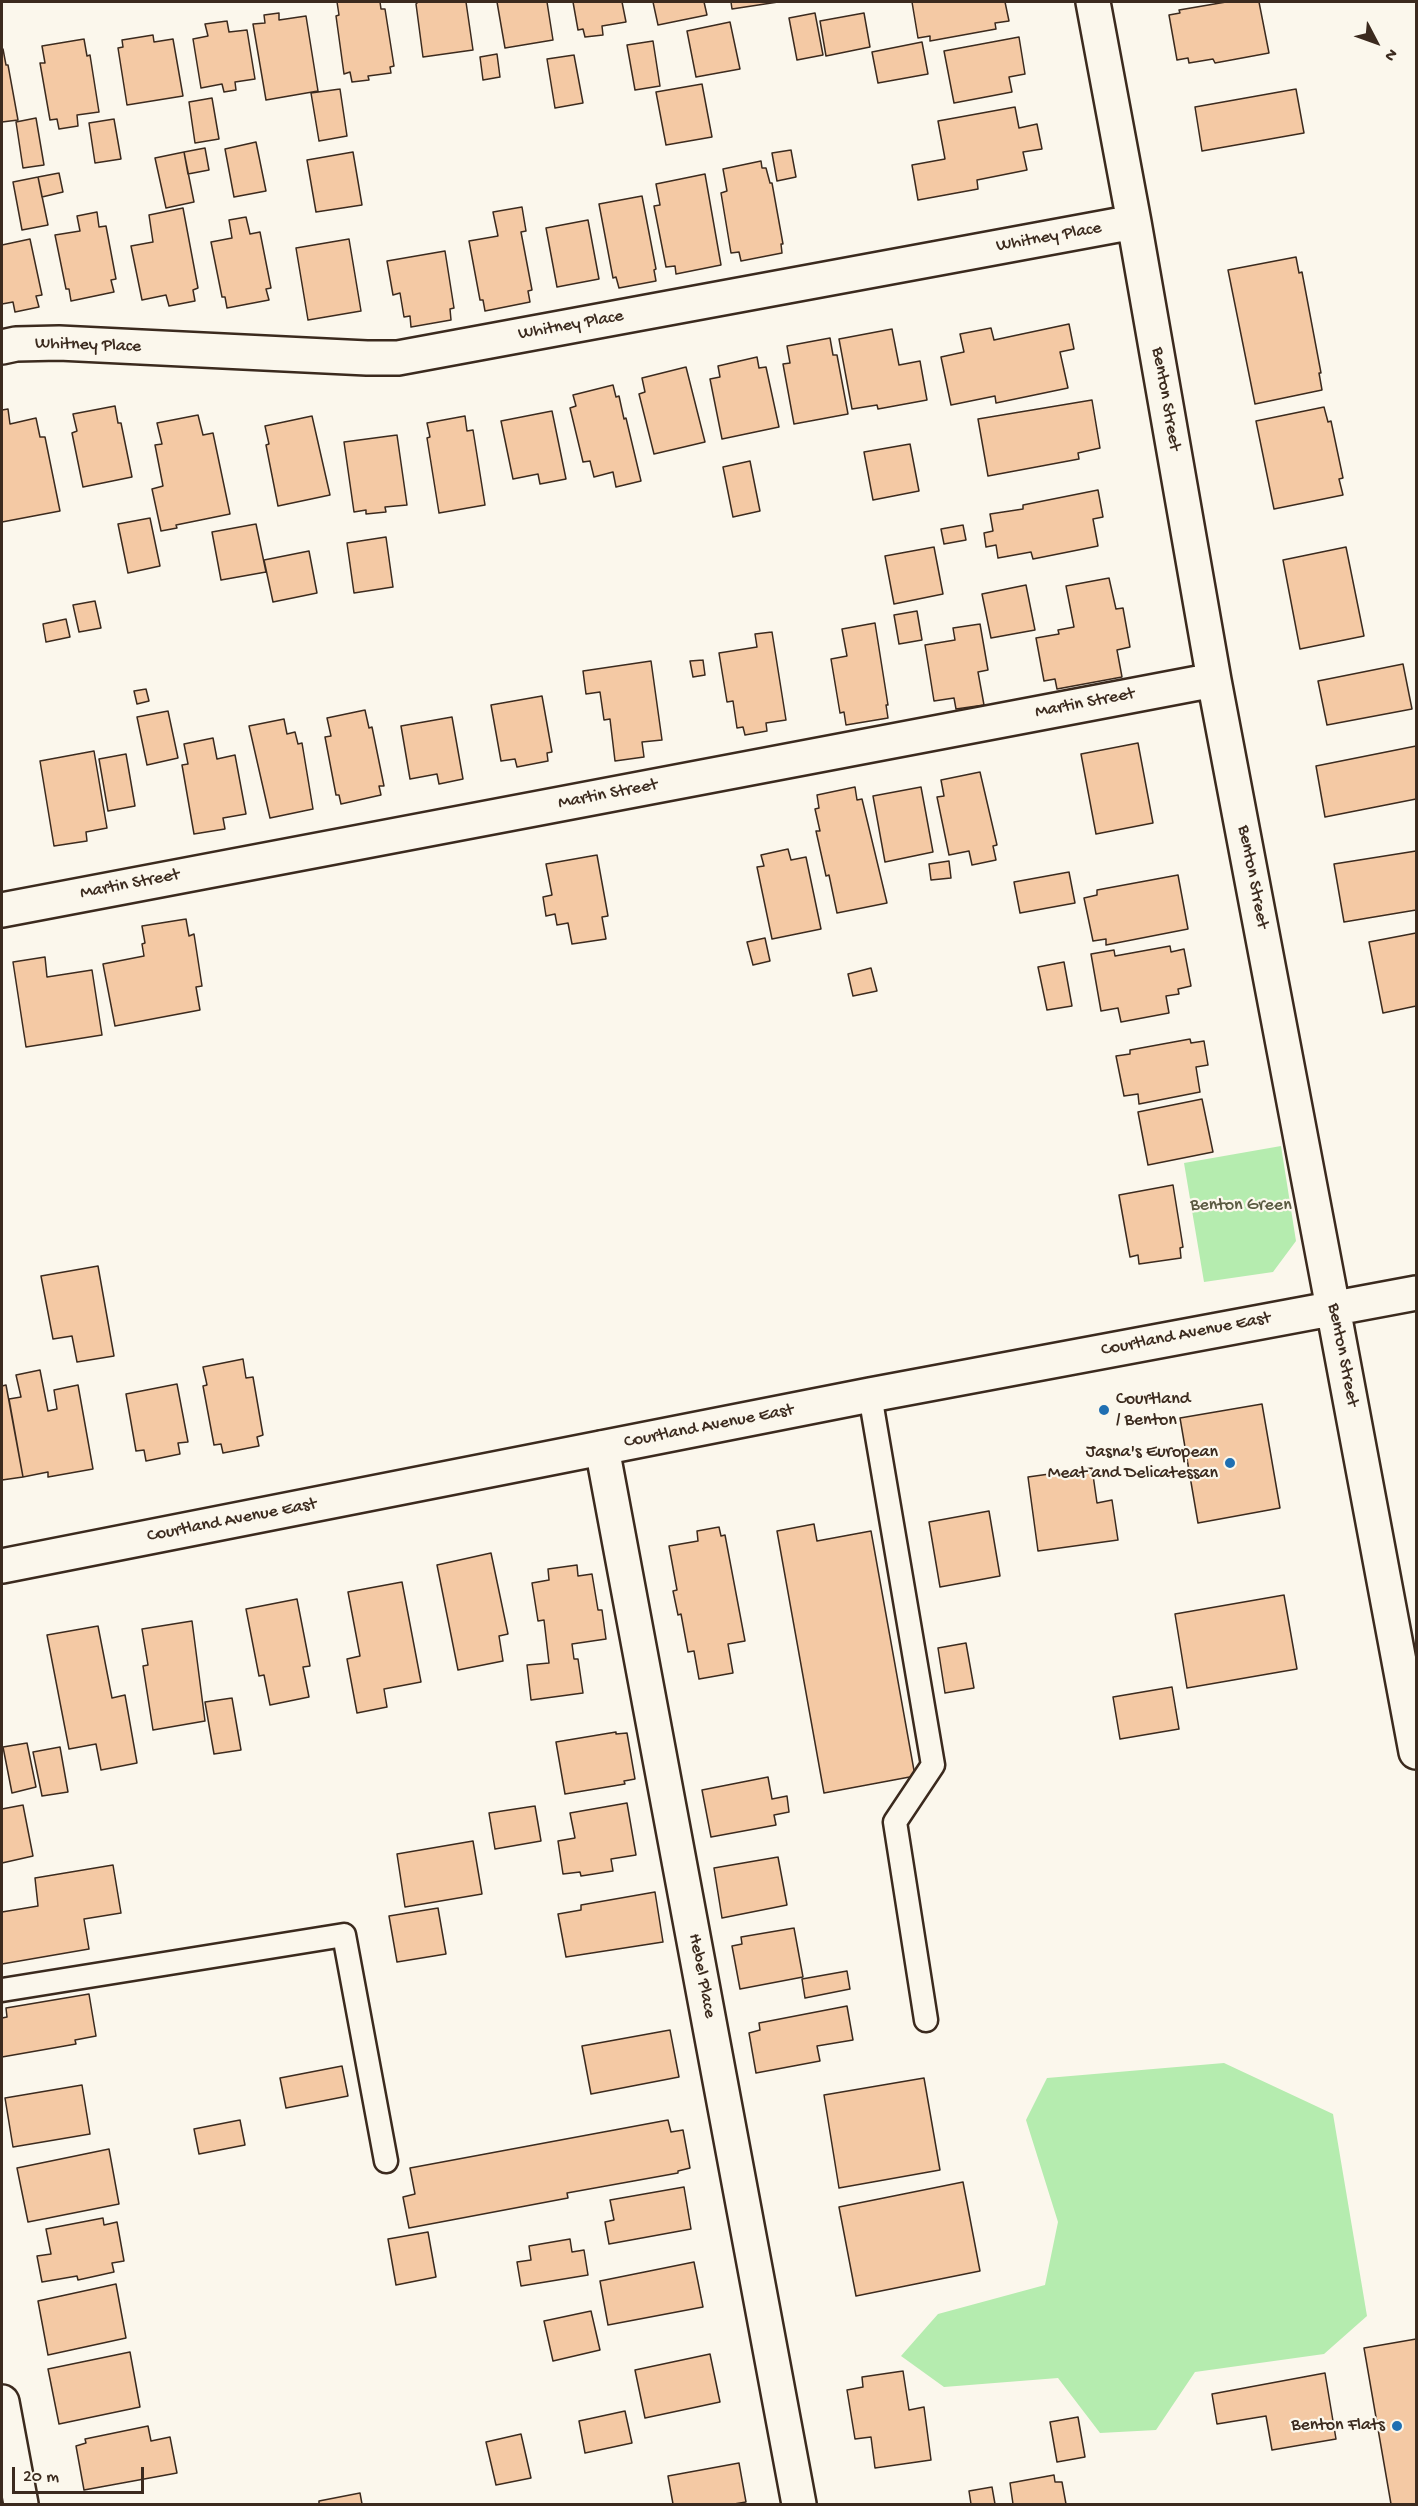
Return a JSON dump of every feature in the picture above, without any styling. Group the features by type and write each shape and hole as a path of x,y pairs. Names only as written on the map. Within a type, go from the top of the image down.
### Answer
{"street":[{"name":"Benton Street","path":"1092,2 1134,222 1214,680 1416,1752"},
{"name":"Whitney Place","path":"2,347 16,344 59,343 398,358 1134,222"},
{"name":"Martin Street","path":"2,910 1214,680"},
{"name":"Courtland Avenue East","path":"2,1566 870,1395 1416,1293"},
{"name":"Hebel Place","path":"602,1448 799,2505"},
{"path":"2,2402 21,2505"}],"lane":[{"path":"870,1395 933,1766 895,1822 926,2020"},
{"path":"2,1990 344,1935 386,2161"}],"green space":[{"name":"Benton Green","path":"1281,1146 1296,1241 1273,1272 1204,1282 1184,1163"},
{"path":"1224,2063 1333,2114 1367,2316 1324,2354 1195,2372 1156,2430 1100,2433 1058,2378 944,2387 901,2356 938,2314 1045,2285 1058,2222 1026,2120 1047,2078"}],"building":[{"path":"337,2 380,2 381,9 385,9 394,66 390,67 391,73 368,76 369,80 352,82 350,72 344,74 336,16 339,15"},
{"path":"418,2 466,2 473,50 423,57 416,4"},
{"path":"497,2 547,2 553,40 505,48"},
{"path":"573,2 622,2 626,22 602,26 603,35 585,37 583,29 578,30"},
{"path":"653,2 704,2 707,15 658,25"},
{"path":"731,2 778,2 732,9"},
{"path":"912,2 1005,2 1009,21 995,23 996,29 930,41 930,36 918,38"},
{"path":"1226,2 1259,2 1269,53 1215,63 1213,59 1189,63 1188,58 1177,60 1169,15 1180,13 1179,10"},
{"path":"279,13 279,20 306,16 318,91 266,100 253,24 265,23 264,15"},
{"path":"815,13 823,55 797,60 789,18"},
{"path":"864,13 870,47 826,56 820,21"},
{"path":"227,21 229,32 247,30 255,79 235,82 236,90 224,92 222,84 201,88 193,39 208,36 205,24"},
{"path":"730,22 740,69 696,77 687,31"},
{"path":"153,35 154,42 173,39 183,96 127,105 118,48 123,47 122,40"},
{"path":"1019,37 1025,74 1009,77 1012,92 954,103 944,51"},
{"path":"84,39 87,56 90,55 99,112 77,115 78,126 59,129 57,119 50,120 40,63 45,63 42,46"},
{"path":"653,41 660,86 635,90 627,45"},
{"path":"922,42 928,74 878,83 872,52"},
{"path":"2,49 6,65 8,65 18,120 2,122"},
{"path":"497,54 500,77 483,80 480,57"},
{"path":"574,55 583,103 555,108 547,59"},
{"path":"702,84 712,137 666,145 656,92"},
{"path":"340,89 347,136 319,141 311,93"},
{"path":"1296,89 1304,133 1202,151 1195,107"},
{"path":"212,98 219,139 195,143 189,102"},
{"path":"1015,107 1019,128 1037,124 1042,149 1023,152 1027,170 977,180 978,189 918,200 912,165 945,159 938,121"},
{"path":"36,118 44,165 23,168 16,122"},
{"path":"114,119 121,159 95,163 89,123"},
{"path":"256,142 266,191 234,197 225,149"},
{"path":"205,148 209,170 188,174 184,152"},
{"path":"791,150 796,177 777,181 772,153"},
{"path":"184,152 194,202 166,208 155,158"},
{"path":"353,152 362,205 316,212 307,160"},
{"path":"761,161 762,168 766,168 770,183 772,183 783,244 781,244 782,253 741,261 739,252 731,253 721,193 727,191 723,169"},
{"path":"59,173 63,192 42,197 38,177"},
{"path":"705,174 721,265 676,274 675,266 666,267 654,206 660,205 656,184"},
{"path":"38,177 48,225 22,230 13,182"},
{"path":"642,196 656,269 654,270 656,281 619,288 616,277 613,278 599,204"},
{"path":"522,207 526,231 521,232 532,290 528,291 530,302 485,311 483,300 480,300 469,241 498,236 493,212"},
{"path":"183,208 198,288 193,290 195,301 169,306 166,295 142,300 131,246 153,242 149,215"},
{"path":"97,212 99,227 106,226 116,279 111,280 114,292 71,301 69,289 66,289 55,235 80,231 77,216"},
{"path":"246,217 250,234 260,232 271,288 266,289 269,300 227,308 225,297 222,297 211,242 232,238 229,220"},
{"path":"588,220 599,279 557,287 546,228"},
{"path":"30,239 42,295 36,296 39,307 15,312 13,302 2,304 2,245"},
{"path":"349,239 361,311 308,320 296,248"},
{"path":"445,251 454,308 450,309 451,320 411,327 410,316 404,317 400,293 393,295 387,261"},
{"path":"1296,257 1299,273 1302,272 1321,373 1319,373 1322,390 1255,404 1228,270"},
{"path":"1069,324 1074,349 1060,352 1068,388 996,403 995,396 951,405 941,357 964,352 960,334 991,328 994,340"},
{"path":"892,329 899,365 920,361 927,400 878,409 877,405 852,409 839,339"},
{"path":"830,338 833,355 837,355 848,414 794,424 783,364 790,363 787,346"},
{"path":"757,357 759,368 766,367 779,427 722,439 710,379 720,377 718,366"},
{"path":"686,367 705,442 654,454 639,394 645,392 642,378"},
{"path":"613,385 616,397 619,396 624,419 626,418 641,481 616,487 613,472 594,477 590,461 583,462 570,408 576,406 573,395"},
{"path":"1092,400 1100,448 1078,453 1079,459 988,476 978,419"},
{"path":"115,406 118,423 121,423 132,477 83,487 72,433 77,431 73,414"},
{"path":"1324,407 1328,422 1331,421 1343,478 1339,479 1343,495 1274,509 1256,421"},
{"path":"8,409 10,424 36,418 40,437 45,437 60,511 2,522 2,410"},
{"path":"552,411 566,479 540,484 538,474 513,479 501,421"},
{"path":"198,415 203,435 213,433 230,514 176,525 177,528 161,531 152,489 163,486 155,445 162,444 157,423"},
{"path":"312,416 330,495 278,506 266,445 269,444 265,426"},
{"path":"465,416 467,431 473,430 485,505 439,513 427,438 430,437 427,423"},
{"path":"397,435 407,505 385,507 386,512 366,514 366,510 354,512 344,442"},
{"path":"910,444 919,491 873,500 864,452"},
{"path":"750,461 760,511 733,517 723,467"},
{"path":"1098,490 1103,517 1093,519 1098,546 1033,559 1031,552 998,558 996,545 986,547 984,533 993,531 990,514 1023,509 1023,505"},
{"path":"150,518 160,566 128,573 118,524"},
{"path":"256,524 266,572 221,580 212,532"},
{"path":"963,525 966,540 944,544 941,529"},
{"path":"386,537 393,587 354,593 347,543"},
{"path":"934,547 943,594 894,604 885,556"},
{"path":"1346,547 1364,636 1300,649 1283,560"},
{"path":"309,551 317,593 273,602 264,560"},
{"path":"1109,578 1116,609 1123,608 1130,647 1117,650 1122,677 1057,689 1055,679 1044,681 1036,638 1059,634 1058,630 1074,627 1066,586"},
{"path":"1026,585 1035,630 991,638 982,594"},
{"path":"95,601 101,628 79,632 73,605"},
{"path":"917,611 922,640 899,644 894,615"},
{"path":"66,619 70,637 46,642 43,624"},
{"path":"875,623 888,718 846,725 844,712 840,713 831,659 847,656 842,629"},
{"path":"980,624 988,670 978,672 984,705 956,709 954,698 934,701 925,645 955,640 953,628"},
{"path":"772,632 786,720 766,723 767,731 745,735 743,727 737,728 733,701 727,702 719,653 757,647 755,634"},
{"path":"703,660 705,675 693,677 690,661"},
{"path":"651,661 662,740 642,742 644,757 615,761 610,719 604,720 600,692 586,694 583,671"},
{"path":"1403,664 1412,709 1327,725 1318,681"},
{"path":"146,689 149,701 137,704 134,691"},
{"path":"542,696 552,752 547,753 548,761 517,767 515,759 501,761 491,705"},
{"path":"365,710 369,728 372,727 384,786 379,786 381,795 341,804 339,795 336,795 325,737 331,736 327,718"},
{"path":"168,711 178,758 147,765 137,717"},
{"path":"452,717 463,779 439,784 437,774 410,779 401,726"},
{"path":"284,719 287,734 295,732 298,744 302,743 313,809 270,818 249,726"},
{"path":"213,738 217,759 235,755 246,814 223,818 225,829 194,834 182,765 188,764 184,744"},
{"path":"1138,743 1153,823 1096,834 1081,754"},
{"path":"1416,746 1416,799 1325,817 1316,766"},
{"path":"94,751 107,828 86,832 87,841 54,846 40,761"},
{"path":"126,754 135,806 108,811 99,759"},
{"path":"980,772 997,845 993,846 996,860 972,865 969,851 949,855 937,797 944,796 941,780"},
{"path":"855,787 857,800 862,799 887,903 837,913 816,831 820,831 815,809 819,808 817,795"},
{"path":"921,787 933,852 885,862 873,796"},
{"path":"788,849 791,860 806,857 821,929 772,939 757,867 764,866 761,855"},
{"path":"1416,851 1416,910 1344,922 1334,864"},
{"path":"597,855 608,916 602,917 606,939 572,944 568,923 557,925 555,914 546,916 543,897 552,895 546,864"},
{"path":"949,861 951,878 931,880 929,864"},
{"path":"1069,872 1075,903 1020,913 1014,882"},
{"path":"1178,875 1188,929 1106,945 1106,939 1093,941 1084,898 1097,895 1097,890"},
{"path":"186,919 189,936 194,934 202,986 196,987 200,1010 115,1026 103,964 144,956 142,944 145,943 142,926"},
{"path":"1416,933 1416,1006 1383,1013 1369,942"},
{"path":"765,938 770,961 753,965 747,942"},
{"path":"1170,946 1171,952 1184,949 1191,986 1178,989 1179,994 1166,996 1169,1013 1121,1022 1118,1008 1101,1011 1091,954 1114,950 1115,956"},
{"path":"45,957 47,977 92,970 102,1035 26,1047 13,962"},
{"path":"1064,962 1072,1006 1047,1010 1038,967"},
{"path":"871,968 877,991 853,996 848,974"},
{"path":"1190,1039 1191,1043 1204,1041 1208,1065 1196,1067 1200,1092 1139,1104 1138,1094 1124,1096 1116,1056 1130,1054 1130,1050"},
{"path":"1202,1099 1213,1152 1148,1165 1138,1112"},
{"path":"1173,1185 1183,1247 1180,1248 1181,1258 1139,1264 1138,1255 1130,1257 1119,1195"},
{"path":"98,1266 114,1356 77,1362 72,1336 53,1339 41,1276"},
{"path":"243,1359 246,1378 253,1377 263,1435 257,1437 259,1446 223,1453 221,1444 214,1445 203,1386 207,1385 203,1367"},
{"path":"40,1370 48,1411 57,1409 54,1390 78,1385 93,1469 48,1477 48,1472 23,1477 9,1399 21,1397 16,1375"},
{"path":"177,1384 188,1442 178,1443 180,1454 146,1461 144,1450 136,1451 126,1394"},
{"path":"6,1385 23,1477 2,1480 2,1386"},
{"name":"Jasna's European Meat and Delicatessan","path":"1262,1404 1280,1508 1198,1523 1180,1418"},
{"path":"1092,1468 1097,1503 1112,1500 1118,1540 1038,1551 1028,1477"},
{"path":"989,1511 1000,1576 940,1587 929,1522"},
{"path":"814,1524 817,1541 871,1531 915,1776 824,1793 777,1531"},
{"path":"719,1527 721,1536 725,1535 745,1641 728,1644 733,1673 699,1679 694,1651 688,1652 681,1614 678,1615 673,1591 677,1590 669,1546 698,1541 697,1531"},
{"path":"491,1553 508,1634 499,1636 503,1661 458,1670 437,1565"},
{"path":"577,1565 578,1576 592,1574 598,1610 602,1610 606,1639 572,1644 574,1659 578,1659 583,1693 531,1700 527,1665 549,1663 544,1620 538,1621 532,1583 549,1580 548,1569"},
{"path":"402,1582 421,1682 384,1689 387,1707 357,1713 347,1659 360,1656 348,1592"},
{"path":"1284,1595 1297,1669 1187,1688 1175,1614"},
{"path":"297,1599 310,1666 303,1667 309,1697 270,1705 264,1675 259,1676 246,1609"},
{"path":"192,1621 205,1721 153,1730 143,1666 148,1665 142,1629"},
{"path":"98,1626 112,1698 125,1695 137,1763 101,1770 96,1744 69,1749 47,1635"},
{"path":"966,1643 974,1688 945,1693 938,1648"},
{"path":"1172,1687 1179,1729 1120,1739 1113,1697"},
{"path":"232,1698 241,1750 214,1754 205,1702"},
{"path":"616,1732 616,1734 627,1733 635,1779 624,1781 625,1784 565,1794 556,1742"},
{"path":"27,1743 36,1787 12,1793 3,1747"},
{"path":"60,1747 68,1792 42,1796 33,1752"},
{"path":"768,1777 772,1799 787,1796 789,1812 774,1815 776,1825 711,1837 702,1790"},
{"path":"627,1803 636,1855 611,1859 613,1871 581,1876 580,1872 563,1874 558,1841 575,1838 570,1813"},
{"path":"23,1805 33,1856 2,1863 2,1809"},
{"path":"535,1806 541,1841 495,1849 489,1813"},
{"path":"473,1841 482,1894 405,1907 397,1854"},
{"path":"778,1857 787,1905 722,1918 714,1868"},
{"path":"113,1865 121,1913 84,1919 89,1949 2,1964 2,1912 38,1906 35,1878"},
{"path":"655,1892 663,1942 566,1957 558,1914 581,1910 581,1905"},
{"path":"438,1908 446,1954 397,1962 389,1916"},
{"path":"794,1928 803,1977 740,1989 732,1946 742,1944 741,1937"},
{"path":"847,1971 850,1989 805,1998 802,1979"},
{"path":"89,1994 96,2036 75,2040 76,2044 2,2057 2,2018 7,2017 6,2008"},
{"path":"847,2006 853,2040 817,2046 820,2061 756,2073 749,2033 760,2030 759,2023"},
{"path":"670,2030 679,2077 591,2094 582,2046"},
{"path":"342,2066 348,2096 286,2108 280,2078"},
{"path":"924,2078 940,2170 839,2188 824,2095"},
{"path":"82,2085 90,2134 13,2147 5,2098"},
{"path":"240,2120 245,2145 199,2154 194,2129"},
{"path":"668,2120 671,2132 683,2130 690,2168 678,2171 678,2173 567,2193 568,2198 409,2228 403,2197 415,2194 410,2168"},
{"path":"109,2149 119,2204 28,2222 17,2168"},
{"path":"963,2182 980,2271 856,2296 839,2207"},
{"path":"684,2187 691,2229 609,2244 605,2222 614,2220 610,2200"},
{"path":"103,2218 104,2225 117,2222 124,2261 112,2263 114,2272 78,2280 77,2276 42,2282 37,2256 51,2254 46,2229"},
{"path":"428,2232 436,2277 396,2285 388,2239"},
{"path":"570,2239 572,2252 584,2250 588,2275 521,2286 517,2262 531,2260 529,2246"},
{"path":"694,2262 703,2307 608,2325 600,2281"},
{"path":"116,2284 126,2338 48,2355 38,2301"},
{"path":"591,2311 600,2350 553,2361 544,2321"},
{"name":"Benton Flats","path":"1416,2339 1416,2504 1391,2504 1364,2348"},
{"path":"130,2352 140,2407 59,2424 48,2369"},
{"path":"710,2354 720,2402 645,2418 635,2370"},
{"path":"903,2371 909,2410 924,2407 931,2460 875,2468 871,2437 855,2439 847,2390 863,2387 862,2377"},
{"name":"Benton Flats","path":"1325,2373 1336,2439 1272,2450 1266,2416 1217,2424 1212,2394"},
{"path":"625,2411 632,2443 585,2453 579,2421"},
{"path":"1078,2417 1085,2457 1057,2462 1050,2422"},
{"path":"148,2426 151,2441 170,2437 177,2473 84,2490 76,2446 86,2443 85,2439"},
{"path":"521,2434 531,2478 496,2485 486,2442"},
{"path":"739,2463 746,2502 673,2504 668,2476"},
{"path":"1054,2475 1055,2482 1062,2482 1066,2504 1013,2504 1010,2483"},
{"path":"992,2487 995,2504 971,2504 969,2491"},
{"path":"360,2493 362,2504 319,2504 319,2501"}],"place":[{"name":"Courtland / Benton","path":"1104,1410"},
{"name":"Jasna's European Meat and Delicatessan","path":"1230,1463"},
{"name":"Benton Flats","path":"1397,2426"}]}
